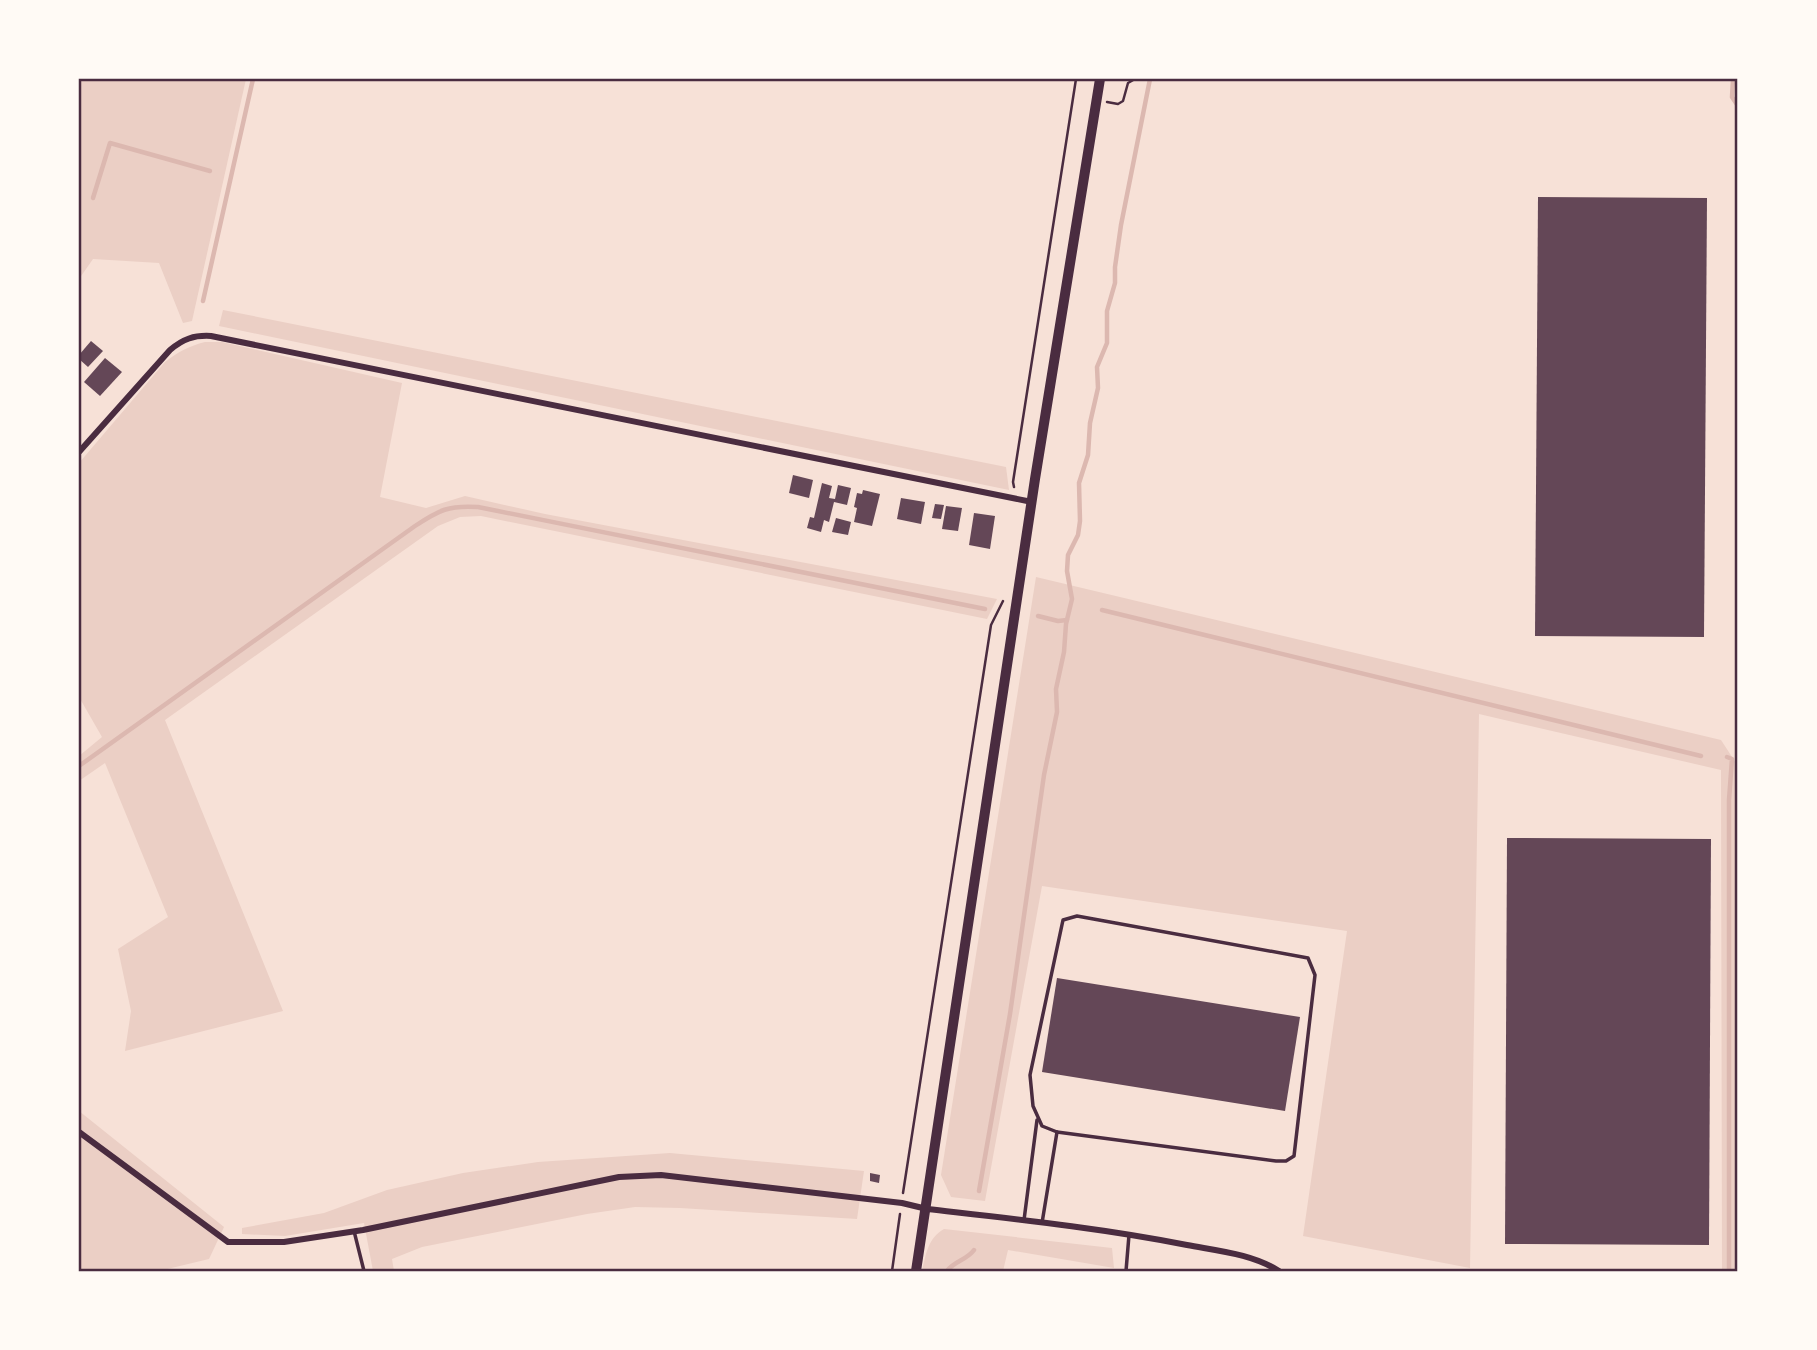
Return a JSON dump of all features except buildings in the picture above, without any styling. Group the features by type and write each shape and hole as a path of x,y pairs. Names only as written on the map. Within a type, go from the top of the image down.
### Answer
{"main road":[{"path":"916,1271 1032,502 1100,79"}],"street":[{"path":"79,452 170,350 181,341 198,335 1032,502"},
{"path":"79,1132 228,1242 284,1242 354,1231 619,1177 661,1175 902,1203 927,1209 1130,1234 1237,1255 1264,1262 1279,1271"}],"lane":[{"path":"1024,1220 1037,1118 1030,1075 1063,920 1077,916 1308,958 1315,975 1294,1156 1286,1161 1057,1132 1042,1126 1037,1118"},
{"path":"1042,1223 1057,1132"},
{"path":"354,1231 364,1271"},
{"path":"1126,1271 1130,1234"}],"path":[{"path":"1016,500 1013,481 1076,79"},
{"path":"892,1271 991,625 1004,599"}],"shaded area":[{"path":"79,79 246,79 192,321 183,323 159,263 93,259 79,279"},
{"path":"223,310 1006,467 1009,490 219,326"},
{"path":"222,342 402,383 380,497 426,508 465,496 545,514 997,599 987,619 481,516 460,517 438,526 165,720 283,1011 125,1051 131,1011 118,949 168,917 105,763 79,781 79,756 102,737 79,697 79,463 165,362 194,345"},
{"path":"1036,577 1721,740 1738,766 1738,1271 1722,1271 1721,770 1479,714 1470,1268 1303,1236 1347,931 1042,886 985,1201 951,1197 941,1175"},
{"path":"79,1111 224,1227 209,1259 159,1271 79,1271"},
{"path":"670,1153 864,1171 857,1219 635,1207 422,1247 392,1259 394,1271 373,1271 364,1223 285,1236 242,1234 242,1228 324,1213 387,1190 463,1173 538,1162"},
{"path":"944,1229 1112,1248 1114,1268 1008,1250 1003,1271 922,1271 931,1242"}],"waterway":[{"path":"203,301 253,79"},
{"path":"979,1191 1010,1014 1044,775 1057,712 1056,689 1072,599 1067,571 1068,555 1078,535 1080,521 1079,483 1088,455 1090,423 1098,388 1097,367 1107,343 1107,311 1115,283 1121,225 1150,79"},
{"path":"1733,79 1732,97 1738,106"},
{"path":"93,198 110,143 210,171"},
{"path":"79,766 415,526 438,512 452,508 478,507 985,609"},
{"path":"1102,610 1701,756"},
{"path":"1038,616 1058,621 1067,620"},
{"path":"1727,757 1732,759 1729,800 1729,1271"},
{"path":"947,1271 974,1250"}]}
